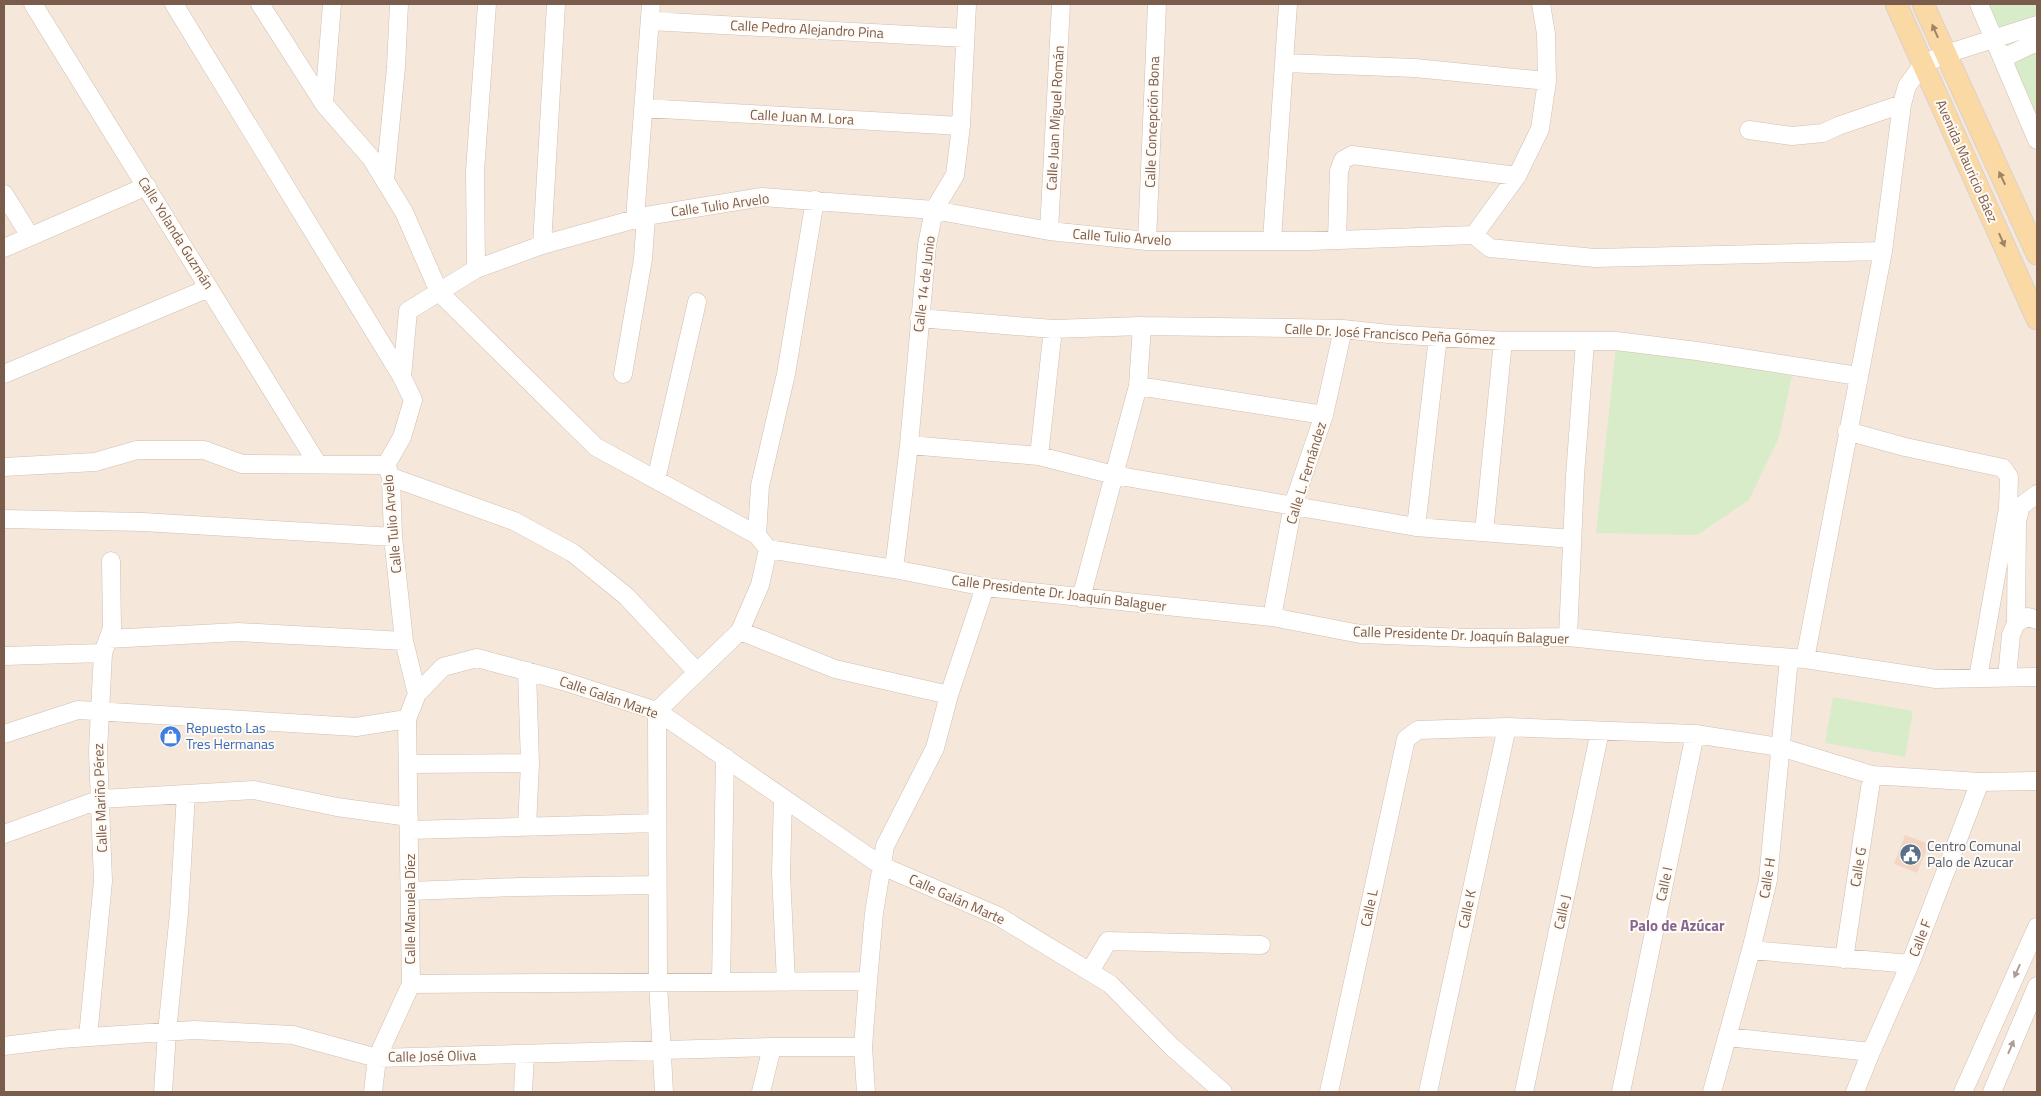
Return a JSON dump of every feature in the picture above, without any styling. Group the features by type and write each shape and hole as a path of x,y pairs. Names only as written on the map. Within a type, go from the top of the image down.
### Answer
{"main road":[{"name":"Avenida Mauricio Báez","path":"1896,4 2037,319"},
{"name":"Avenida Mauricio Báez","path":"1923,4 2037,254"}],"street":[{"name":"Calle Yolanda Guzmán","path":"33,4 317,464"},
{"path":"174,4 402,377"},
{"path":"260,4 324,104 371,158 385,180 404,212 439,292 596,447 757,535 768,549 760,585 740,631 657,711 658,982 664,1092"},
{"path":"324,104 332,4"},
{"path":"385,180 400,4"},
{"path":"476,269 475,171 487,4"},
{"path":"542,245 556,4"},
{"name":"Calle 14 de Junio","path":"894,569 909,445 927,245 934,210 955,175 961,126 967,4"},
{"name":"Calle Juan Miguel Román","path":"1049,232 1061,4"},
{"name":"Calle Concepción Bona","path":"1147,241 1156,4"},
{"path":"1272,240 1288,4"},
{"path":"1541,4 1546,34 1547,81 1540,130 1517,176 1474,235 1490,248 1595,258 1883,251"},
{"path":"1979,4 1996,40 2037,140"},
{"path":"623,374 643,259 641,218 643,108 650,12"},
{"name":"Calle Pedro Alejandro Pina","path":"650,12 965,38"},
{"path":"1924,64 1946,54 1996,40 2037,25"},
{"path":"2003,58 2037,42"},
{"path":"1284,63 1415,68 1547,81"},
{"name":"Calle H","path":"1712,1092 1768,880 1780,747 1883,251 1902,104 1907,86 1924,64"},
{"path":"1749,130 1792,136 1823,133 1902,104"},
{"name":"Calle Juan M. Lora","path":"643,108 961,126"},
{"path":"1337,240 1339,171 1343,160 1352,155 1517,176"},
{"path":"4,248 147,186"},
{"path":"4,194 30,236"},
{"name":"Calle Tulio Arvelo","path":"417,694 404,641 393,537 389,471 414,400 402,377 408,311 476,269 542,245 641,218 762,197 934,210 1049,232 1147,241 1337,240 1474,235"},
{"path":"757,535 760,486 786,374 816,200"},
{"path":"4,374 209,288"},
{"path":"656,480 697,302"},
{"name":"Calle Dr. José Francisco Peña Gómez","path":"919,318 1053,329 1142,326 1343,329 1503,341 1625,342 1858,376"},
{"path":"1081,598 1138,386 1142,326"},
{"path":"1039,456 1053,329"},
{"name":"Calle L. Fernández","path":"1272,617 1293,506 1324,415 1343,329"},
{"path":"1416,527 1438,337"},
{"path":"1484,532 1503,341"},
{"path":"1568,637 1572,539 1585,342"},
{"path":"1138,386 1324,415"},
{"path":"1847,431 1905,447 2003,468 2009,477 2008,508 1978,678"},
{"path":"909,445 1039,456 1114,475 1416,527 1572,539"},
{"path":"4,467 95,462 137,450 204,450 242,464 317,464 389,471 514,521 574,553 626,596 697,672"},
{"path":"2008,677 2011,635 2016,623 2017,521 2021,506 2037,494"},
{"path":"4,519 143,522 393,537"},
{"name":"Calle Presidente Dr. Joaquín Balaguer","path":"768,549 894,569 985,587 1272,617 1360,634 1466,638 1568,637 1797,658 1936,679 2037,677"},
{"name":"Calle Mariño Pérez","path":"88,1037 103,881 98,751 99,712 106,646 112,628 111,561"},
{"path":"866,1092 863,1047 868,981 874,913 885,846 935,748 949,695 985,587"},
{"path":"2016,623 2028,617 2037,620"},
{"path":"740,631 835,668 949,695"},
{"path":"4,656 238,632 404,641"},
{"name":"Calle Galán Marte","path":"407,719 417,694 444,667 477,658 527,671 657,711 882,866 998,916 1110,984 1172,1047 1223,1092"},
{"path":"527,671 530,763 527,827"},
{"path":"4,734 78,710 356,727 407,719"},
{"name":"Calle Manuela Díez","path":"374,1092 377,1058 411,984 407,719"},
{"path":"1507,726 1600,732 1695,734 1780,747 1872,775 1980,782 2037,781"},
{"name":"Calle L","path":"1329,1092 1406,739 1418,730 1507,726"},
{"name":"Calle K","path":"1428,1092 1507,726"},
{"name":"Calle J","path":"1524,1092 1600,732"},
{"name":"Calle I","path":"1621,1092 1695,734"},
{"path":"721,982 725,757"},
{"path":"408,764 530,763"},
{"name":"Calle G","path":"1844,959 1872,775"},
{"name":"Calle F","path":"1855,1092 1870,1052 1910,964 1980,782"},
{"path":"4,834 101,799 254,790 409,824 527,827 657,822"},
{"path":"163,1092 179,913 186,794"},
{"path":"783,798 781,874 786,982"},
{"path":"410,891 520,887 657,886"},
{"path":"1963,1092 2037,926"},
{"path":"1090,971 1108,941 1261,945"},
{"path":"1751,950 1910,964"},
{"path":"411,984 868,981"},
{"path":"1992,1092 2037,986"},
{"name":"Calle José Oliva","path":"4,1046 88,1037 194,1030 293,1035 377,1058 772,1047 863,1047"},
{"path":"1727,1037 1870,1052"},
{"path":"761,1092 772,1047"},
{"path":"523,1092 525,1054"}],"shaded area":[{"path":"4,4 2037,4 2037,1092 4,1092"}],"green space":[{"path":"1983,4 2037,4 2037,120"},
{"path":"1617,338 1792,376 1779,437 1749,500 1697,535 1596,533"},
{"path":"1833,697 1913,711 1905,757 1825,743"}],"building":[{"name":"Centro Comunal Palo de Azucar","path":"1905,835 1929,844 1917,873 1894,864"}],"place":[{"name":"Repuesto Las Tres Hermanas","path":"170,736"},
{"name":"Centro Comunal Palo de Azucar","path":"1911,854"}],"district":[{"name":"Palo de Azúcar","path":"1677,926"}]}
